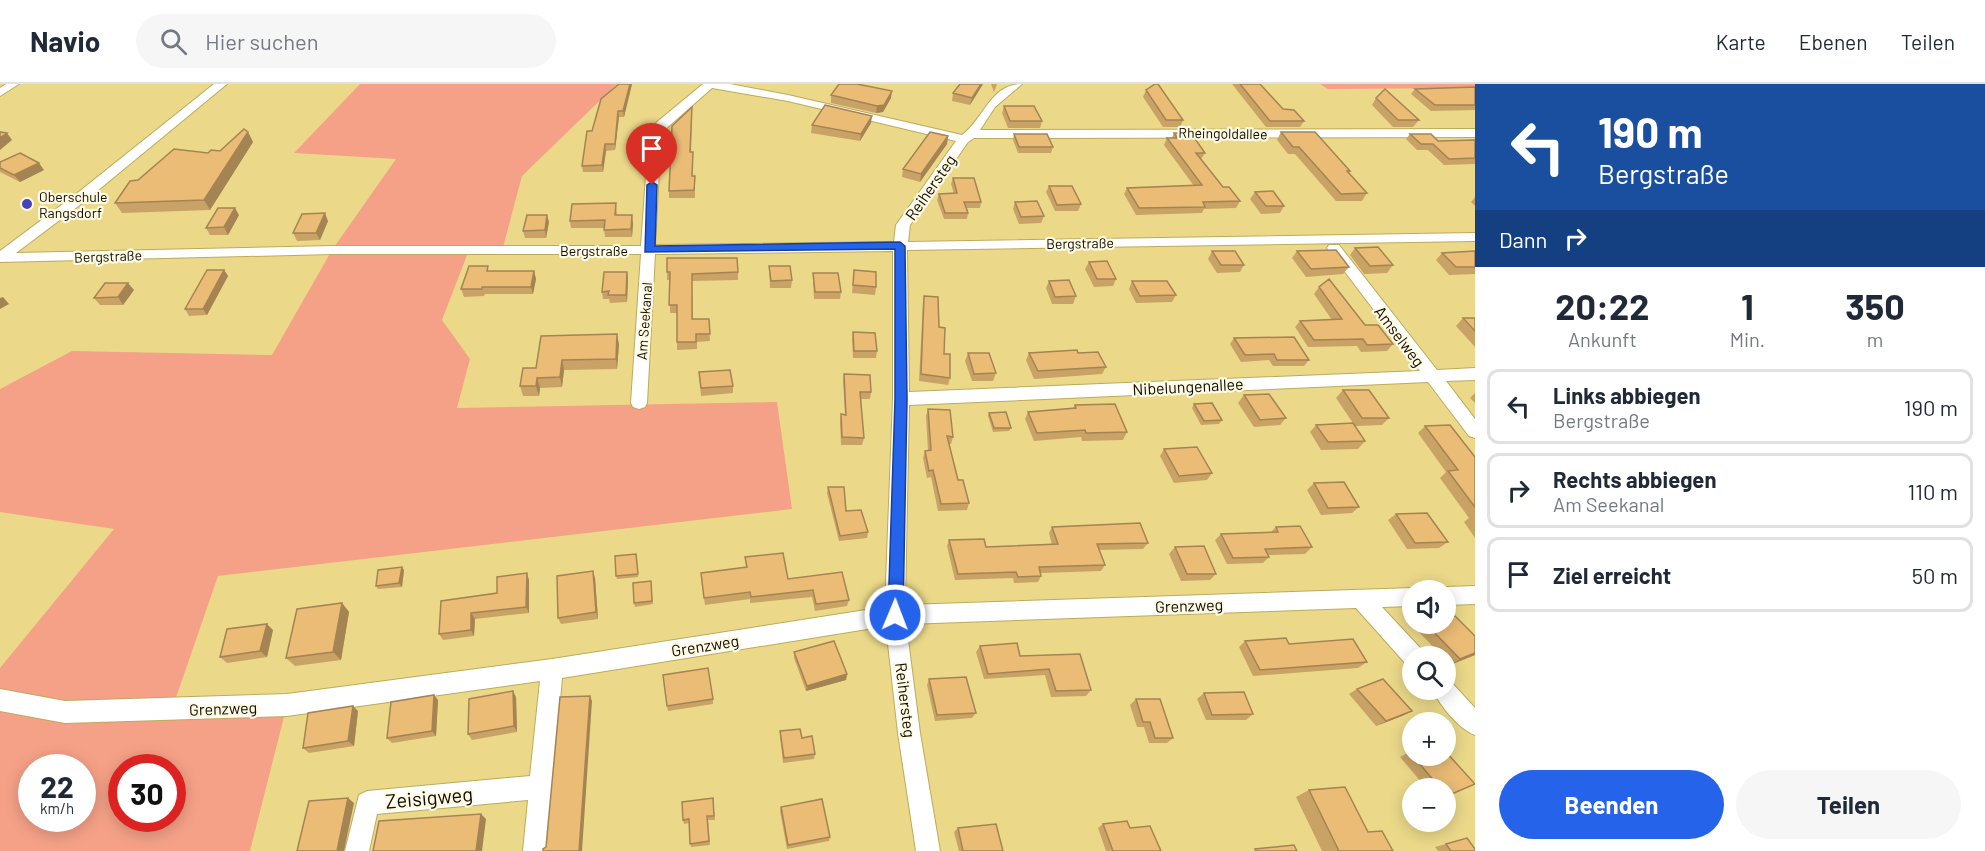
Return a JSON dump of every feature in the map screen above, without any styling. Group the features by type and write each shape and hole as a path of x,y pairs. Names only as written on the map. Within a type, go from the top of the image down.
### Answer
{"street":[{"path":"0,93 13,84"},
{"path":"1,257 93,188 221,84"},
{"name":"Rheingoldallee","path":"710,84 967,136 1475,133"},
{"name":"Am Seekanal","path":"639,403 655,133 661,125 710,84"},
{"name":"Reihersteg","path":"928,851 909,733 895,615 901,399 900,246 903,225 967,136 992,105 1016,84"},
{"name":"Bergstraße","path":"1,257 40,258 332,250 649,250 1475,237"},
{"name":"Amselweg","path":"1327,240 1475,431"},
{"name":"Nibelungenallee","path":"901,399 1475,374"},
{"path":"1456,596 1475,595"},
{"name":"Grenzweg","path":"0,700 65,712 287,705 552,669 895,615 1402,597"},
{"path":"1361,599 1404,646"},
{"path":"535,851 552,669"},
{"path":"1453,700 1475,724"},
{"name":"Zeisigweg","path":"357,851 367,803 541,787"}],"shaded area":[{"path":"360,84 617,84 522,176 502,251 469,250 442,320 470,359 457,408 777,402 792,509 218,576 172,709 287,705 250,851 0,851 0,668 114,529 0,512 0,389 72,351 272,355 332,250 396,159 294,153"},
{"path":"1320,84 1475,84 1475,88 1328,89"}],"building":[{"path":"619,84 630,84 623,111 618,111 615,144 605,144 602,165 582,166 587,131 592,131 601,99"},
{"path":"839,84 857,84 892,91 884,105 877,106 831,95"},
{"path":"960,84 981,84 972,98 953,93"},
{"path":"1158,84 1183,120 1166,120 1146,90"},
{"path":"1240,84 1260,84 1283,109 1294,110 1304,121 1270,121"},
{"path":"1475,87 1475,105 1435,105 1415,89"},
{"path":"1385,89 1419,120 1398,120 1376,98"},
{"path":"825,105 872,116 861,134 812,125"},
{"path":"1004,106 1034,106 1042,121 1010,121"},
{"path":"692,107 690,152 693,152 694,190 669,191 672,126"},
{"path":"244,129 248,132 204,200 115,203 130,181 138,180 174,149 208,153 211,150 220,151"},
{"path":"930,132 948,136 921,174 903,169"},
{"path":"1281,132 1315,132 1367,193 1341,194 1299,147 1293,147"},
{"path":"1174,133 1191,133 1205,153 1196,153 1223,187 1229,187 1240,201 1203,202 1205,207 1139,208 1127,188 1202,185 1167,138 1177,138"},
{"path":"1014,134 1047,134 1053,147 1019,147"},
{"path":"1410,134 1431,134 1438,141 1475,140 1475,158 1449,159 1433,144 1421,144"},
{"path":"20,153 39,163 14,175 0,168 0,162"},
{"path":"953,178 974,178 981,202 964,202 968,213 945,213 939,194 957,193"},
{"path":"1049,186 1072,186 1081,204 1057,205"},
{"path":"1273,191 1284,206 1266,206 1255,192"},
{"path":"1037,201 1044,216 1021,217 1015,202"},
{"path":"616,203 615,215 632,215 631,229 604,230 605,220 570,221 572,204"},
{"path":"218,208 235,208 224,227 206,228"},
{"path":"325,213 316,233 293,233 302,214"},
{"path":"527,215 547,215 545,230 523,231"},
{"path":"1378,247 1393,265 1370,266 1355,248"},
{"path":"1336,250 1349,267 1311,269 1297,251"},
{"path":"1212,251 1235,251 1244,265 1221,265"},
{"path":"1475,251 1475,267 1456,267 1442,253"},
{"path":"667,258 737,258 738,272 692,274 692,319 709,319 710,334 696,334 696,342 677,342 677,305 669,305 670,272 667,272"},
{"path":"1107,261 1116,279 1097,279 1089,262"},
{"path":"469,266 488,266 487,271 534,271 531,287 461,289"},
{"path":"769,266 790,266 792,280 771,281"},
{"path":"207,270 224,270 203,309 185,309"},
{"path":"854,270 876,272 876,287 853,285"},
{"path":"604,272 627,272 626,295 608,295 609,291 602,292"},
{"path":"813,273 838,273 841,292 815,292"},
{"path":"1329,279 1365,325 1378,325 1393,344 1367,345 1363,339 1314,340 1300,321 1342,319 1319,287"},
{"path":"1069,280 1076,296 1055,297 1049,281"},
{"path":"1132,281 1167,281 1176,295 1140,296"},
{"path":"105,283 128,283 118,297 94,298"},
{"path":"924,296 938,297 939,327 945,328 944,354 950,354 950,378 921,374"},
{"path":"1463,318 1475,318 1475,331"},
{"path":"853,332 875,333 877,351 854,351"},
{"path":"617,334 616,359 562,360 560,377 537,378 536,386 520,386 523,368 536,368 541,336"},
{"path":"1294,337 1309,360 1277,360 1274,354 1245,355 1234,338"},
{"path":"1077,350 1078,353 1098,352 1106,367 1038,371 1029,353"},
{"path":"968,353 989,353 996,373 974,374"},
{"path":"730,370 733,386 701,388 699,372"},
{"path":"844,374 870,375 871,392 860,392 864,438 842,437 841,414 846,415"},
{"path":"1343,390 1369,390 1389,418 1362,418"},
{"path":"1269,394 1286,418 1260,420 1244,395"},
{"path":"1212,403 1222,420 1204,421 1194,404"},
{"path":"1115,404 1127,432 1086,433 1085,430 1037,433 1028,412 1076,408 1075,405"},
{"path":"928,409 950,410 953,437 947,436 958,480 963,480 969,503 941,504 933,470 929,471 925,451 931,450"},
{"path":"1006,412 1011,428 994,428 989,413"},
{"path":"1353,423 1365,441 1328,442 1316,425"},
{"path":"1450,425 1475,457 1475,507 1448,471 1458,470 1425,426"},
{"path":"1197,447 1212,473 1179,476 1164,449"},
{"path":"1344,482 1359,507 1328,508 1314,483"},
{"path":"828,487 844,487 846,511 861,510 868,532 840,536"},
{"path":"1427,513 1448,542 1415,543 1396,514"},
{"path":"1140,523 1148,543 1097,544 1105,565 1039,567 1041,576 1018,577 1016,572 958,574 949,540 984,539 986,547 1058,544 1052,527"},
{"path":"1300,526 1312,547 1265,549 1269,557 1233,558 1221,534 1278,532 1276,527"},
{"path":"1204,546 1216,574 1187,574 1175,547"},
{"path":"783,553 788,579 842,572 849,600 816,604 813,590 751,597 750,592 704,598 701,573 747,567 745,557"},
{"path":"636,554 638,574 616,576 615,556"},
{"path":"402,567 399,583 376,586 378,570"},
{"path":"593,571 596,612 558,618 557,576"},
{"path":"527,573 526,607 471,613 471,630 439,634 441,601 497,593 497,577"},
{"path":"651,581 652,601 634,603 633,583"},
{"path":"342,603 333,652 286,658 297,609"},
{"path":"1456,617 1475,636 1475,653 1460,659 1456,655 1456,646 1447,646 1436,634 1456,634"},
{"path":"267,624 260,651 220,657 227,629"},
{"path":"1286,638 1289,644 1353,639 1367,662 1260,670 1245,641"},
{"path":"834,641 847,674 807,686 794,652"},
{"path":"1017,643 1020,656 1080,654 1091,690 1056,691 1049,669 988,674 980,646"},
{"path":"708,668 713,699 667,706 663,675"},
{"path":"966,677 976,713 937,715 929,679"},
{"path":"1383,679 1412,711 1402,712 1402,715 1386,721 1357,689"},
{"path":"513,691 514,726 468,734 469,699"},
{"path":"1244,692 1253,714 1212,715 1204,693"},
{"path":"434,695 432,731 387,738 391,702"},
{"path":"590,696 579,851 543,851 546,847 560,697"},
{"path":"1136,699 1160,699 1173,738 1155,738 1150,722 1143,722"},
{"path":"353,706 348,741 303,748 308,713"},
{"path":"800,729 802,738 812,736 815,754 784,758 780,731"},
{"path":"1456,763 1475,784 1456,792 1456,778 1432,778 1421,766 1456,766"},
{"path":"1345,787 1368,832 1382,831 1393,851 1339,851 1309,790"},
{"path":"348,798 337,851 297,851 309,801"},
{"path":"713,798 714,816 707,816 709,841 690,844 689,819 683,820 682,802"},
{"path":"822,799 830,837 788,845 781,807"},
{"path":"481,814 476,851 373,851 379,821"},
{"path":"1127,821 1130,828 1150,826 1161,851 1113,851 1103,824"},
{"path":"996,824 1003,851 963,851 958,828"},
{"path":"1467,838 1475,849 1475,851 1451,851 1446,844"},
{"path":"1294,845 1297,851 1256,851 1255,849"}],"place":[{"name":"Oberschule Rangsdorf","path":"27,204"}],"route":[{"path":"652,185 649,250 900,246 901,399 895,615"}]}
